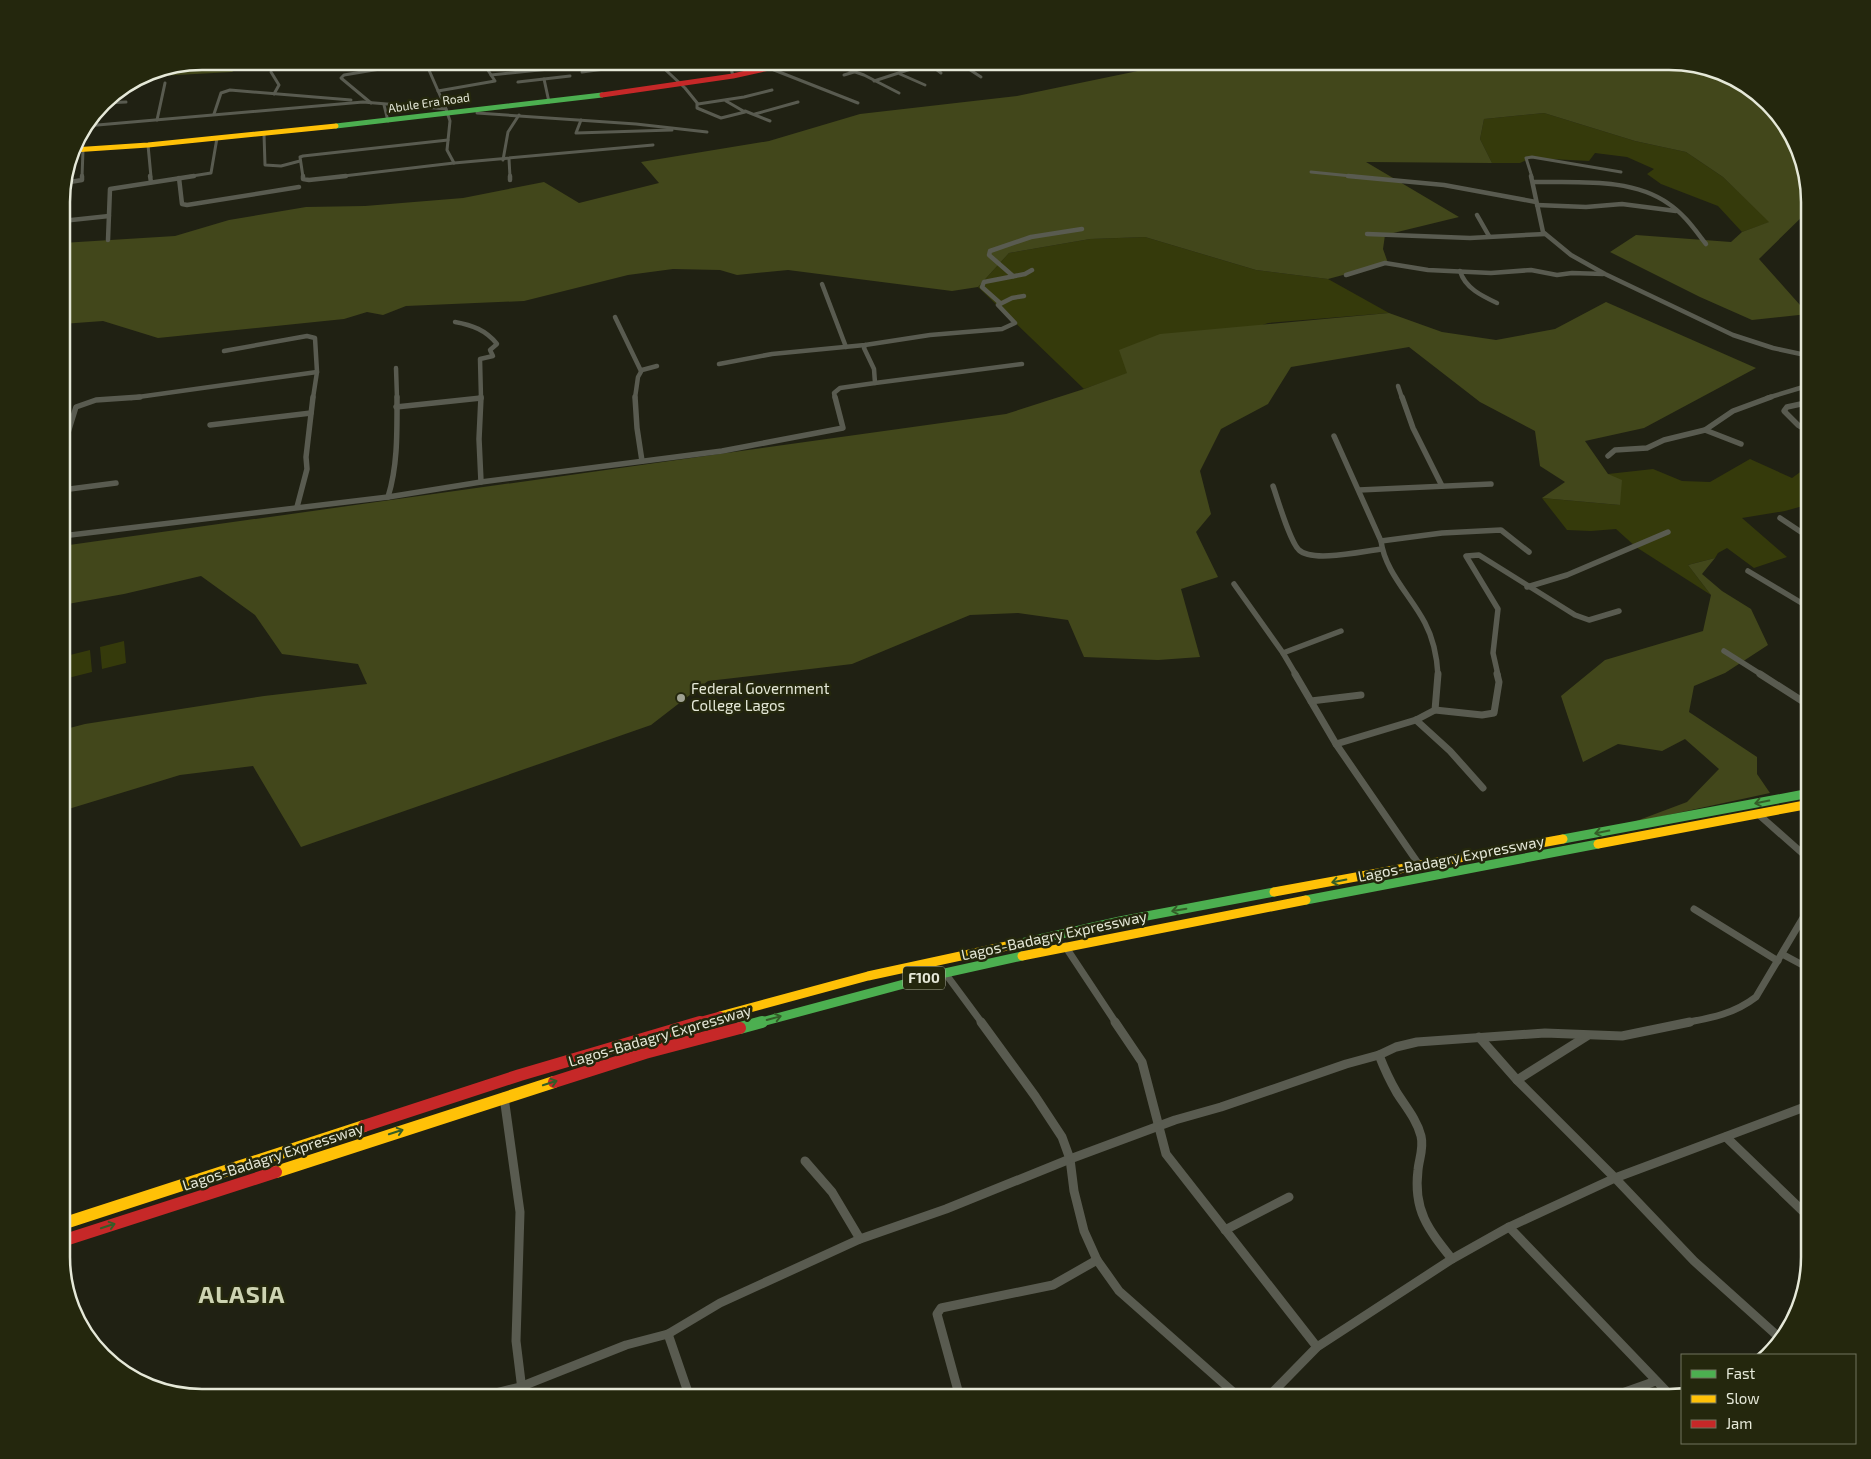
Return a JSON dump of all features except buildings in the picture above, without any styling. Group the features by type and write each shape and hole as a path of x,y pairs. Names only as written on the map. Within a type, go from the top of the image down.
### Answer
{"main road":[{"name":"Abule Era Road","path":"83,150 264,134 388,121 446,111 457,112 549,102 733,76 761,70"},
{"name":"Lagos-Badagry Expressway","path":"70,1221 520,1075 675,1028 877,974 1120,921 1801,795"},
{"name":"Lagos-Badagry Expressway","path":"70,1238 645,1053 945,973 1065,946 1801,806"}],"street":[{"path":"372,103 341,78 344,75 374,70"},
{"path":"429,70 450,121 448,155 454,162"},
{"path":"438,90 495,81 488,70"},
{"path":"491,75 540,70"},
{"path":"582,72 597,70"},
{"path":"664,70 697,104 697,108 721,118 745,111"},
{"path":"731,70 733,76"},
{"path":"775,70 858,104"},
{"path":"848,70 899,93"},
{"path":"874,81 910,70"},
{"path":"937,70 941,73"},
{"path":"971,70 981,77"},
{"path":"271,72 279,85 274,94"},
{"path":"844,75 854,72"},
{"path":"900,74 925,85"},
{"path":"518,82 570,76"},
{"path":"544,79 549,102"},
{"path":"157,120 165,84"},
{"path":"214,114 219,96 224,91 236,90 446,111"},
{"path":"697,104 772,90"},
{"path":"725,100 745,111 770,121"},
{"path":"116,102 126,102"},
{"path":"95,125 363,102"},
{"path":"755,114 798,102"},
{"path":"384,105 388,121"},
{"path":"457,112 662,126 681,130"},
{"path":"503,160 508,132 519,115"},
{"path":"581,120 576,132 681,130 707,132"},
{"path":"264,134 265,165 281,166 300,161"},
{"path":"108,240 110,189 211,173 218,138"},
{"path":"448,140 300,156 303,179 309,180 454,162 503,160 653,145"},
{"path":"148,145 152,182"},
{"path":"71,182 82,180 83,150"},
{"path":"1621,172 1577,163 1526,158 1545,234 1571,255 1605,274 1733,335 1773,348 1801,354"},
{"path":"509,159 510,180"},
{"path":"1311,172 1444,185 1536,203 1586,207 1622,204 1676,211"},
{"path":"180,178 182,204 184,205 299,188"},
{"path":"1533,182 1624,187 1664,200 1706,244"},
{"path":"1478,215 1489,236"},
{"path":"70,220 109,216"},
{"path":"1013,276 989,256 990,251 1031,237 1082,229"},
{"path":"1367,234 1470,238 1545,234"},
{"path":"1346,275 1385,264 1421,270 1491,273 1531,270 1557,275 1572,273 1605,274"},
{"path":"719,364 772,354 865,346 930,335 1002,328 1015,323 998,305 1000,304 984,290 983,284 992,279 1029,273 1032,270"},
{"path":"1460,271 1460,275 1471,288 1497,303"},
{"path":"822,284 846,347"},
{"path":"1000,304 1024,296"},
{"path":"615,317 641,371"},
{"path":"455,322 483,330 497,344 490,350 493,356 480,359 479,439 481,482"},
{"path":"224,350 311,336 315,338 317,372 306,457 307,469 297,507"},
{"path":"865,346 864,348 874,369 875,383"},
{"path":"70,535 388,497 481,482 722,451 843,428 834,393 840,388 1022,364"},
{"path":"642,461 634,395 641,371 645,368 657,366"},
{"path":"388,497 393,486 395,464 397,430 396,368"},
{"path":"70,426 76,407 101,398 130,398 317,372"},
{"path":"1398,386 1413,428 1442,486"},
{"path":"1608,456 1615,450 1647,448 1664,440 1705,430 1733,411 1754,402 1801,388"},
{"path":"396,407 481,398"},
{"path":"1801,404 1792,406 1784,411 1801,426"},
{"path":"210,425 311,413"},
{"path":"1705,430 1741,444"},
{"path":"1334,436 1381,541 1382,549 1431,637 1440,679 1435,710"},
{"path":"70,489 116,483"},
{"path":"1359,490 1491,484"},
{"path":"1273,486 1295,545 1305,555 1314,556 1382,549"},
{"path":"1780,518 1801,532"},
{"path":"1381,541 1442,533 1501,530 1528,552"},
{"path":"1527,587 1567,575 1668,532"},
{"path":"1336,744 1416,720 1435,710 1482,715 1494,713 1499,682 1492,653 1498,609 1466,556 1478,554 1527,587 1575,615 1589,620 1619,611"},
{"path":"1748,571 1801,603"},
{"path":"1234,584 1283,654 1336,744 1420,866"},
{"path":"1283,654 1341,631"},
{"path":"1724,651 1801,700"},
{"path":"1311,701 1361,695"},
{"path":"1416,720 1450,751 1483,788"},
{"path":"1758,814 1801,852"},
{"path":"1694,909 1727,931 1801,965"},
{"path":"512,1389 626,1345 668,1334 720,1303 860,1239 946,1209 1070,1159 1175,1120 1221,1107 1346,1064 1379,1055 1396,1047 1417,1042 1545,1033 1622,1036 1724,1015 1744,1006 1756,997 1801,921"},
{"path":"1065,946 1142,1062 1166,1154 1317,1347"},
{"path":"945,973 1035,1096 1062,1137 1070,1159 1074,1191 1084,1231 1097,1260 1119,1291 1230,1389"},
{"path":"1516,1080 1588,1036"},
{"path":"1479,1037 1516,1080 1615,1178 1694,1261 1776,1334"},
{"path":"1379,1055 1393,1087 1410,1111 1421,1136 1422,1149 1417,1193 1418,1206 1424,1224 1452,1259"},
{"path":"504,1097 520,1212 516,1341 520,1387"},
{"path":"1276,1389 1317,1347 1452,1259 1509,1228 1615,1178 1801,1108"},
{"path":"1726,1136 1801,1209"},
{"path":"805,1160 832,1192 860,1239"},
{"path":"1225,1230 1289,1197"},
{"path":"1509,1228 1664,1389"},
{"path":"958,1389 938,1314 941,1308 1053,1285 1097,1260"},
{"path":"668,1334 687,1389"},
{"path":"1633,1389 1656,1381"}],"green space":[{"path":"202,70 235,70 232,72 163,76"},
{"path":"1143,70 1669,70 1703,74 1742,92 1756,103 1779,129 1794,160 1800,185 1801,218 1759,259 1801,306 1801,315 1752,320 1700,297 1610,252 1636,235 1731,242 1742,232 1769,222 1723,177 1686,152 1635,141 1544,113 1484,119 1480,139 1492,163 1366,162 1459,217 1385,235 1383,249 1388,263 1328,279 1256,270 1145,237 1090,239 1009,253 978,287 952,291 788,270 737,275 720,270 673,269 628,275 524,301 406,306 383,315 367,312 344,319 158,338 103,321 70,323 70,243 175,236 229,220 306,207 365,206 463,198 544,182 579,203 659,183 641,162 769,141 860,114 1017,96"},
{"path":"1544,113 1635,141 1686,152 1723,177 1770,222 1742,232 1718,206 1661,184 1647,174 1654,169 1627,157 1595,153 1589,161 1531,158 1520,163 1492,163 1480,139 1484,119"},
{"path":"1145,237 1256,270 1328,279 1389,313 1268,323 1084,389 978,287 1009,253 1090,239"},
{"path":"1606,302 1756,368 1644,428 1585,441 1608,474 1622,480 1620,505 1542,498 1565,482 1540,466 1535,431 1480,402 1409,347 1291,367 1268,404 1221,429 1200,471 1211,514 1196,532 1218,577 1181,589 1200,657 1158,660 1084,657 1068,620 1018,613 970,615 852,664 708,681 651,725 301,847 253,766 180,775 70,809 70,728 264,696 367,684 358,664 282,654 255,615 201,576 124,594 70,604 70,545 1006,414 1127,373 1119,350 1160,334 1389,313 1442,332 1496,340 1555,329"},
{"path":"1750,459 1792,478 1801,472 1801,507 1742,518 1787,557 1754,568 1727,548 1718,553 1715,558 1688,565 1711,595 1636,547 1616,529 1567,530 1542,498 1620,505 1608,474 1653,469 1682,481 1710,482"},
{"path":"1715,558 1702,574 1722,591 1751,609 1768,645 1725,673 1694,686 1689,712 1757,757 1757,774 1770,793 1631,823 1687,802 1719,769 1685,739 1662,751 1618,744 1583,762 1561,696 1605,660 1703,631 1711,595 1688,565"},
{"path":"124,641 126,663 102,669 100,647"},
{"path":"90,650 92,672 70,678 70,655"}],"traffic: fast":[{"path":"336,126 602,95"},
{"path":"1563,839 1801,795"},
{"path":"1306,900 1598,844"},
{"path":"1016,944 1120,921 1274,892"},
{"path":"740,1028 945,973 1022,956"}],"traffic: slow":[{"path":"81,149 148,145 336,126"},
{"path":"1598,844 1801,806"},
{"path":"1274,892 1563,839"},
{"path":"1022,956 1306,900"},
{"path":"720,1016 868,976 1016,944"},
{"path":"276,1172 554,1082"},
{"path":"70,1221 364,1126"}],"traffic: jam":[{"path":"602,95 733,76 760,70"},
{"path":"364,1126 520,1075 720,1016"},
{"path":"554,1082 645,1053 740,1028"},
{"path":"70,1238 276,1172"}],"place":[{"name":"Federal Government College Lagos","path":"681,698"}],"district":[{"name":"ALASIA","path":"242,1295"}]}
